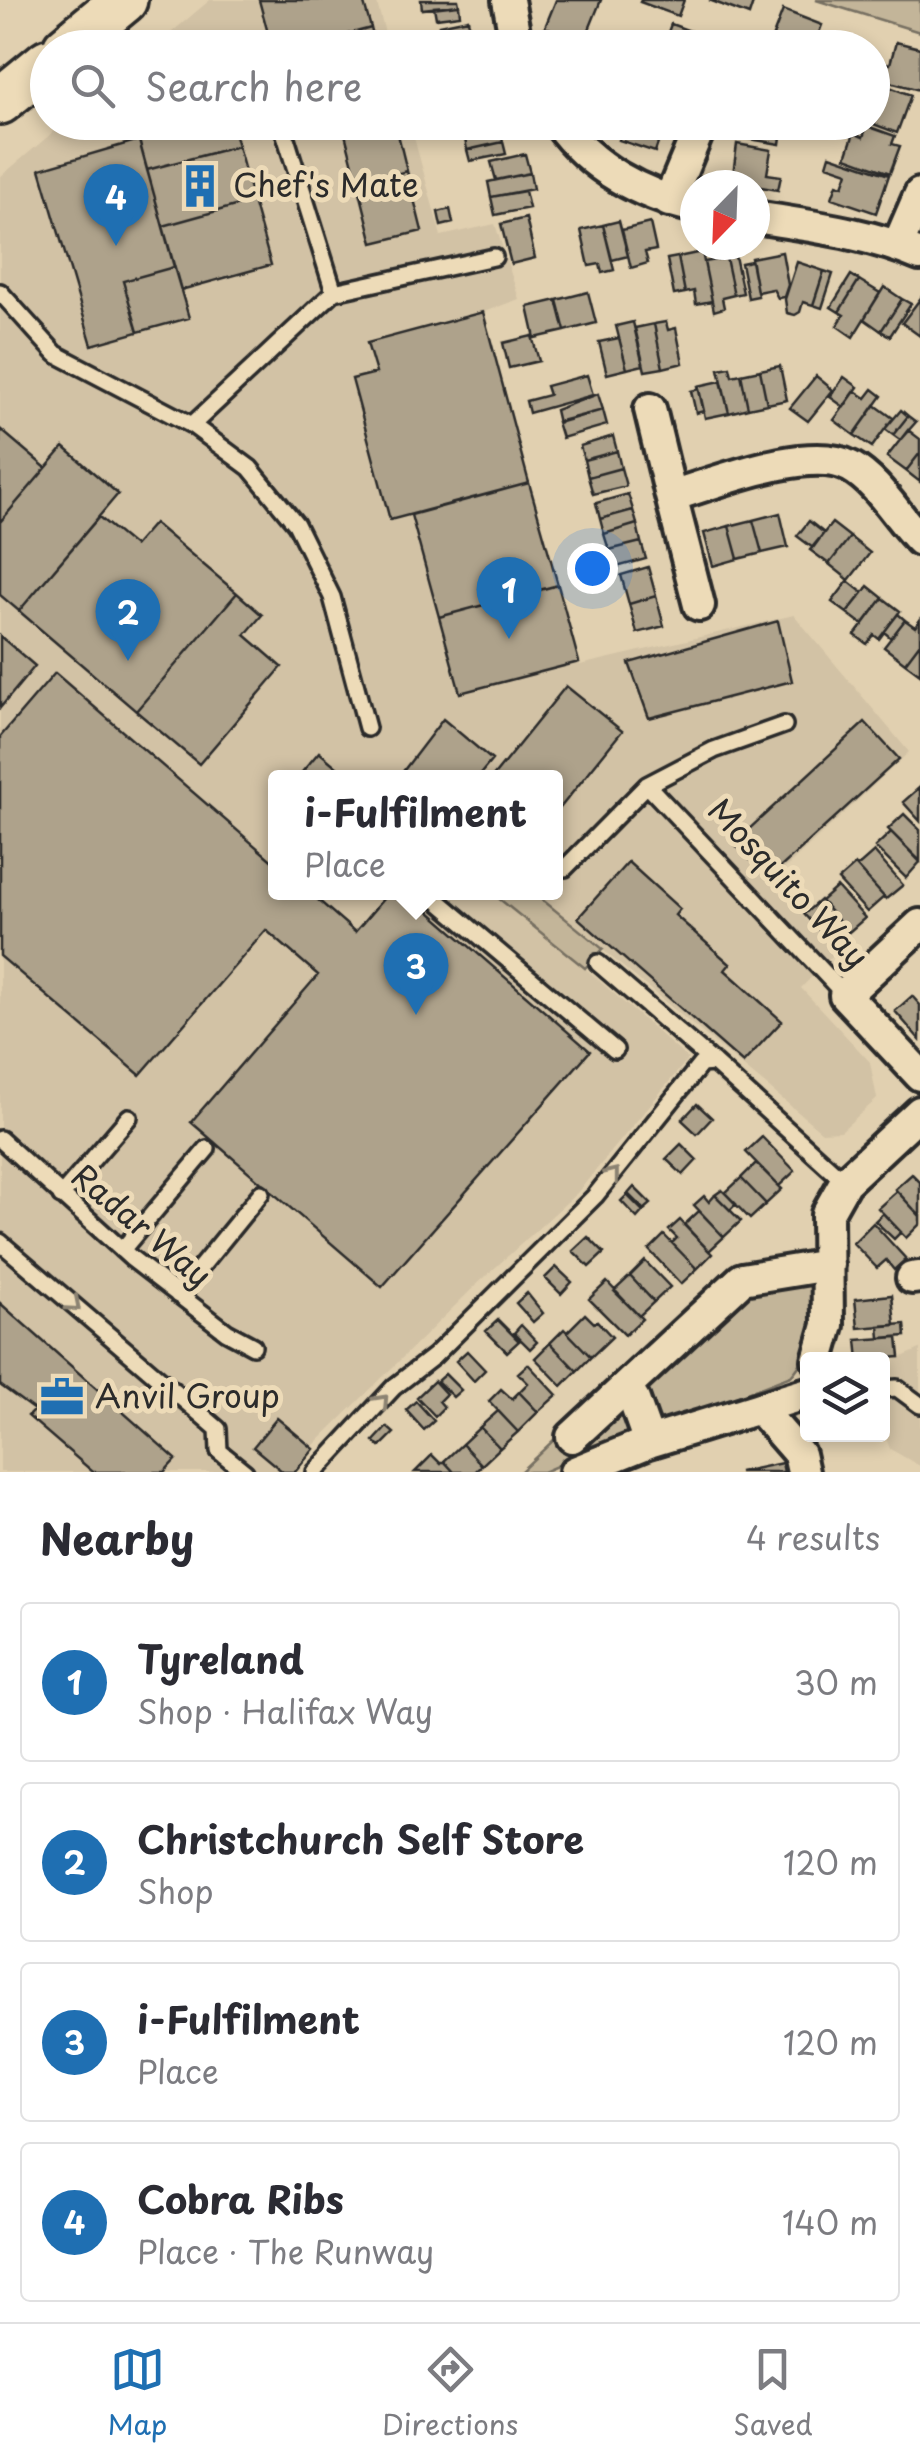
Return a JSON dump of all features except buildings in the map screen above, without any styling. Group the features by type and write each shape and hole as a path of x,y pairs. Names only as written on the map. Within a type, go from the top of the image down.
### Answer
{"street":[{"path":"88,30 124,0"},
{"path":"508,0 514,30"},
{"path":"0,101 30,77"},
{"path":"570,140 624,181 680,203"},
{"path":"690,170 698,140"},
{"path":"770,221 909,250 920,194"},
{"path":"650,409 699,604"},
{"path":"670,496 790,461 822,457 851,467 920,540"},
{"path":"845,996 920,925"},
{"name":"Mosquito Way","path":"845,996 920,1075"},
{"path":"820,1352 828,1324 827,1214 845,1182 920,1112"},
{"path":"572,1437 742,1279 828,1265"},
{"path":"626,1387 649,1442"},
{"path":"575,1472 649,1442 800,1396"},
{"path":"760,1408 799,1454 803,1472"}],"lane":[{"path":"287,140 334,292"},
{"path":"192,425 334,292 494,257"},
{"path":"0,292 56,354 192,425 250,468 296,524 332,597 367,728"},
{"path":"565,868 646,785 714,750 784,725"},
{"name":"Mosquito Way","path":"646,785 845,996"},
{"path":"438,900 615,1050"},
{"path":"598,963 845,1182"},
{"path":"315,1472 394,1387 434,1356 595,1196 707,1063"},
{"path":"61,1196 128,1117"},
{"name":"Radar Way","path":"0,1139 122,1250 227,1332 253,1346"},
{"path":"122,1250 207,1149"},
{"path":"178,1294 261,1193"},
{"path":"0,1242 218,1429 219,1450 233,1468"},
{"path":"890,1388 897,1388 920,1405"}],"shaded area":[{"path":"210,0 376,0 384,30 174,30"},
{"path":"816,0 920,0 920,32"},
{"path":"44,140 415,140 441,236 495,224 519,299 484,312 580,665 794,615 909,752 771,882 836,952 801,988 870,1062 877,1099 841,1131 822,1132 542,900 563,900 563,770 268,770 268,900 501,900 688,1059 577,1193 474,1287 312,1447 295,1472 0,1472 0,177"},
{"path":"501,900 543,900 603,949 585,968"},
{"path":"796,1279 812,1283 813,1320 809,1344 806,1352 800,1352 799,1366 791,1376 664,1422 655,1415 646,1396 652,1379 740,1295"},
{"path":"920,1349 920,1466 890,1449 887,1442 890,1362"},
{"path":"621,1408 630,1424 626,1436 543,1472 520,1472 560,1434"}],"place":[{"name":"Chef's Mate","path":"200,186"},
{"name":"Cobra Ribs","path":"116,246"},
{"name":"Tyreland","path":"509,639"},
{"name":"Christchurch Self Store","path":"128,661"},
{"name":"i-Fulfilment","path":"416,1015"},
{"name":"Anvil Group","path":"62,1397"}]}
